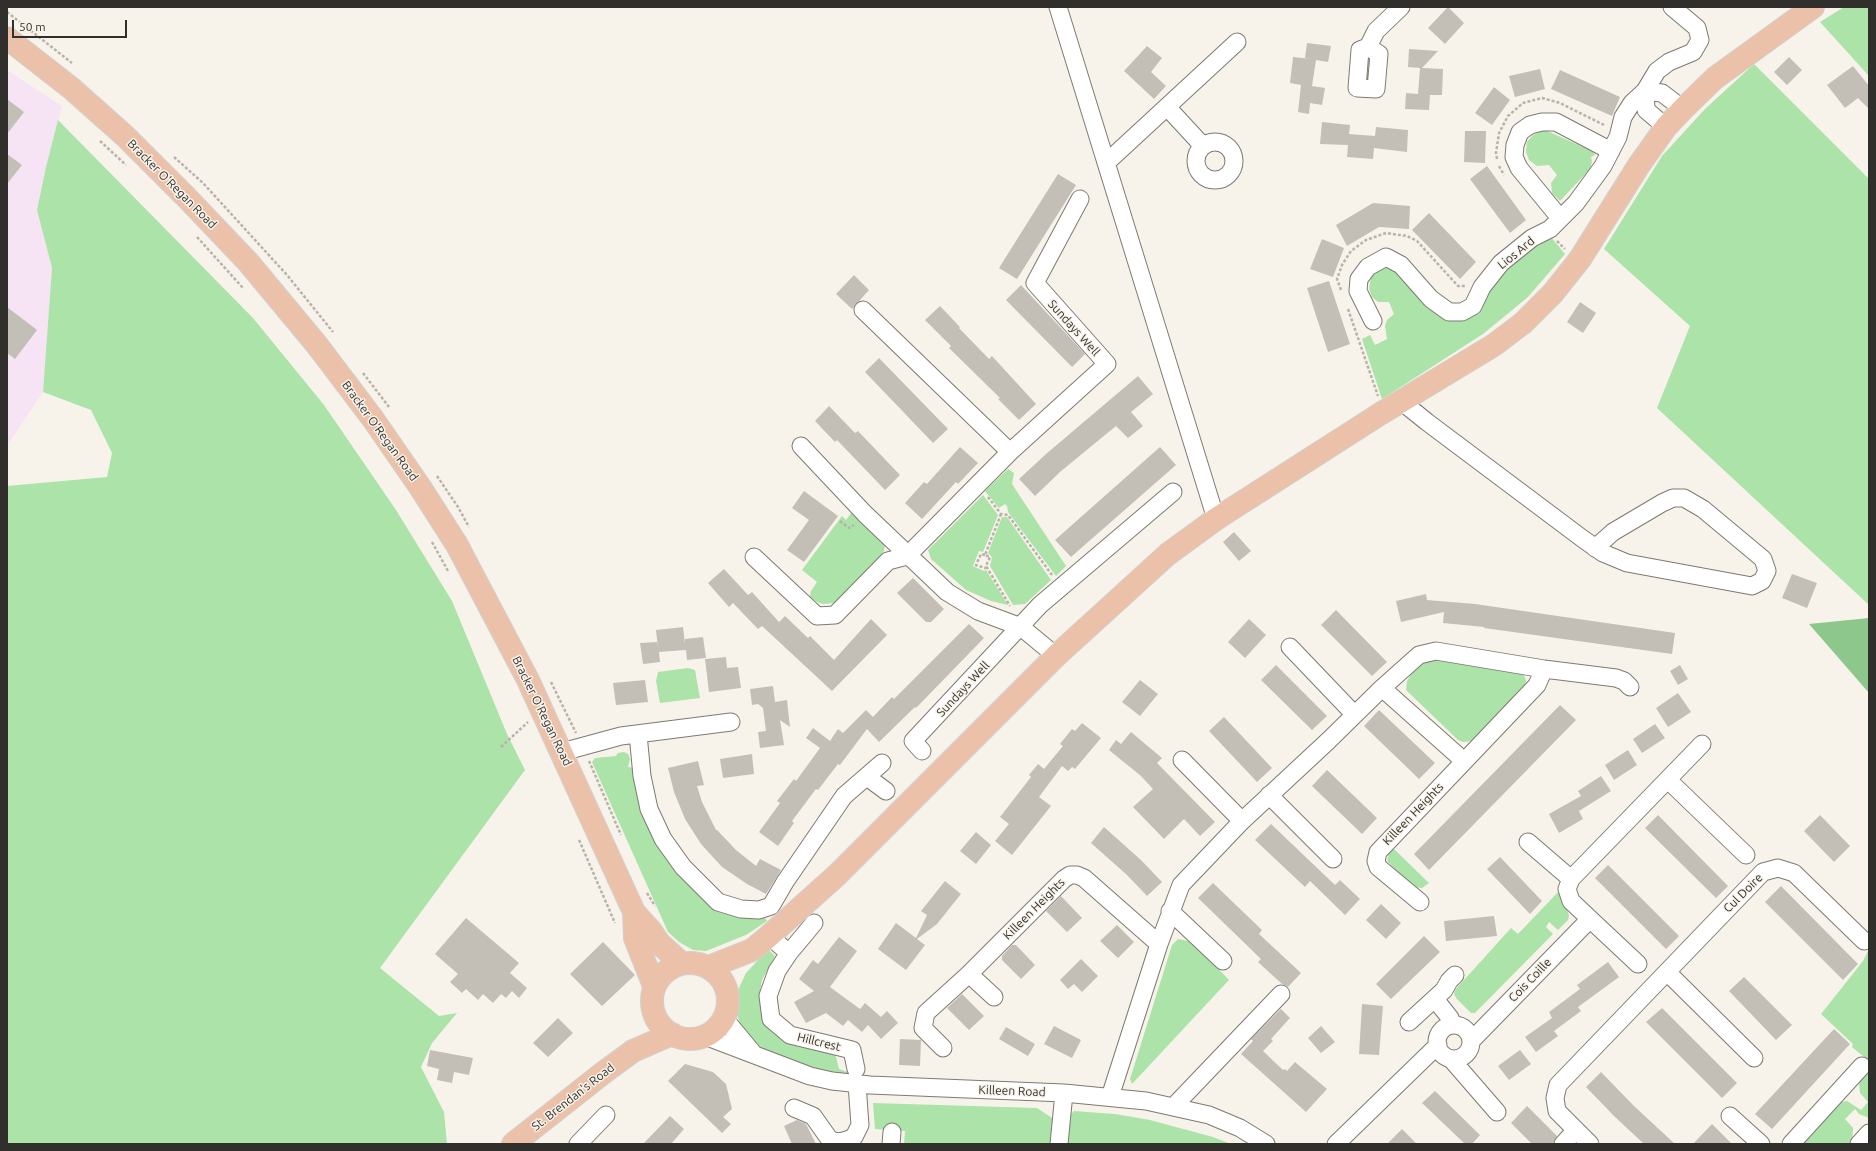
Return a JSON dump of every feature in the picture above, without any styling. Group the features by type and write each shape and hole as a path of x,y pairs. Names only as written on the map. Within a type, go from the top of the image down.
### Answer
{"main road":[{"path":"726,988 752,950 837,875 1056,656 1168,554 1216,519 1392,406 1494,345 1523,323 1554,292 1577,263 1666,127 1721,73 1813,7"},
{"name":"Bracker O'Regan Road","path":"7,38 71,88 125,136 187,198 248,262 317,345 373,419 416,481 453,539 528,680 532,722 562,752 634,912 651,931 659,943 681,963"},
{"name":"Bracker O'Regan Road","path":"634,912 635,938 654,986"},
{"path":"709,967 752,950"},
{"path":"681,963 698,963 709,967 719,976 726,988 728,1003 724,1018 713,1031 705,1036 693,1039 681,1038 672,1034 660,1025 654,1012 652,997 654,986 666,971 681,963"},
{"path":"633,1051 654,1012"},
{"path":"633,1051 672,1034"},
{"name":"St. Brendan's Road","path":"513,1144 633,1051"}],"street":[{"path":"1058,7 1216,519"},
{"path":"1368,48 1376,31 1401,7"},
{"name":"Lios Ard","path":"1373,321 1358,291 1359,279 1368,267 1386,258 1401,265 1431,299 1449,312 1462,312 1473,306 1482,287 1501,263 1532,238 1548,230 1576,204 1603,166 1618,137 1623,117 1632,103 1645,91 1657,71 1669,62 1693,52 1700,40 1697,28 1672,7"},
{"path":"1106,162 1237,42"},
{"path":"1666,127 1646,110 1645,91 1662,93 1683,109"},
{"path":"1167,106 1203,146"},
{"path":"1555,212 1539,182 1519,168 1514,157 1515,145 1520,132 1530,125 1542,122 1556,122 1611,151"},
{"name":"Sundays Well","path":"907,556 1010,452 1107,364 1034,283 1080,199"},
{"path":"863,310 1010,452"},
{"path":"1392,406 1427,422 1595,548 1603,554 1627,563 1752,586 1762,581 1767,571 1763,559 1702,509 1684,498 1673,498 1662,503 1613,532 1595,548"},
{"path":"801,446 907,556 958,600 978,611 1021,627 1056,656"},
{"name":"Sundays Well","path":"922,752 913,741 1040,605 1173,492"},
{"path":"754,557 818,616 835,615 888,561 907,556"},
{"path":"1290,647 1354,714"},
{"path":"1110,1097 1170,911 1181,885 1242,821 1328,741 1354,714 1419,655 1436,651 1544,669 1616,678 1624,681 1630,687"},
{"name":"Killeen Heights","path":"1420,902 1378,868 1376,862 1377,856 1382,846 1537,685 1544,669"},
{"path":"1382,688 1464,761"},
{"path":"562,752 594,742 638,734 731,722"},
{"path":"638,734 642,776 649,810 663,839 683,867 718,902 741,910 759,910 771,906 785,882 844,796 882,763"},
{"path":"1638,964 1571,901 1567,889 1571,879 1702,744"},
{"path":"1182,760 1242,821"},
{"path":"867,777 886,791"},
{"path":"1668,780 1746,855"},
{"path":"1269,795 1333,859"},
{"path":"1528,842 1571,879"},
{"name":"Cul Doire","path":"1590,1144 1557,1111 1555,1098 1558,1085 1763,872 1778,868 1794,873 1864,941"},
{"name":"Killeen Heights","path":"943,1048 923,1028 926,1013 970,974 1064,879 1073,874 1084,878 1159,944"},
{"path":"1170,911 1223,961"},
{"name":"Cois Coille","path":"1471,1041 1590,919"},
{"name":"Hillcrest","path":"814,923 788,953 777,971 768,996 771,1019 790,1035 852,1050 856,1076"},
{"path":"769,936 788,953"},
{"path":"1667,972 1754,1058"},
{"path":"970,974 994,997"},
{"path":"1409,1022 1435,999 1456,975"},
{"path":"1174,1106 1281,994"},
{"path":"1435,999 1450,1018 1453,1025"},
{"path":"724,1018 754,1053"},
{"path":"1451,1059 1461,1058 1465,1055 1469,1051 1471,1041 1467,1032 1463,1028 1453,1025 1443,1030 1440,1034 1438,1045 1442,1054 1451,1059 1497,1112"},
{"name":"Killeen Road","path":"705,1036 754,1053 810,1076 832,1081 856,1076 1110,1097 1174,1106 1218,1118 1261,1142"},
{"path":"1336,1144 1438,1045"},
{"path":"1791,1144 1862,1066"},
{"path":"794,1108 813,1116 830,1140 839,1142 854,1137 860,1125 856,1076"},
{"path":"1059,1144 1064,1093"},
{"path":"578,1144 606,1115"},
{"path":"1730,1116 1761,1144"},
{"path":"1563,1144 1576,1130"},
{"path":"1859,1144 1869,1133"}],"path":[{"path":"1505,176 1500,171 1496,153 1499,133 1508,116 1523,103 1542,98 1560,103 1610,127"},
{"path":"96,137 130,170"},
{"path":"1548,230 1577,263"},
{"path":"1342,294 1338,279 1342,265 1351,251 1366,240 1386,233 1407,236 1417,241 1458,286 1467,286 1471,283"},
{"path":"196,237 247,292"},
{"path":"1348,309 1392,406"},
{"path":"978,484 1001,514 1008,515 1061,587"},
{"path":"985,555 1001,514"},
{"path":"429,538 451,577"},
{"path":"981,554 990,557 986,566 985,568 976,565 981,554"},
{"path":"986,566 1012,608 1005,607"},
{"path":"501,747 532,722"},
{"path":"577,836 618,929"}],"shaded area":[{"path":"7,70 62,106 46,167 37,210 52,268 43,392 7,446"}],"green space":[{"path":"1844,7 1869,7 1869,76 1820,22"},
{"path":"1754,64 1869,179 1869,605 1657,408 1690,326 1604,249 1662,156 1705,109"},
{"path":"58,120 253,318 324,405 396,510 452,601 507,734 525,770 380,968 439,1016 457,1013 432,1043 421,1067 444,1112 447,1144 7,1144 7,486 107,477 112,453 91,410 43,392 52,268 37,210"},
{"path":"1545,130 1592,151 1595,155 1591,157 1592,162 1590,169 1560,201 1552,193 1551,183 1557,175 1549,165 1537,166 1529,160 1526,152 1527,142 1533,135"},
{"path":"1551,237 1565,254 1528,297 1483,334 1382,399 1362,339 1370,335 1375,345 1387,339 1385,326 1387,320 1394,314 1389,302 1378,302 1372,297 1369,288 1371,278 1377,269 1387,264 1459,316 1518,255"},
{"path":"1008,469 1014,473 1012,484 1066,566 1056,576 1008,512 1007,506 1005,504 999,508 985,491"},
{"path":"983,495 998,515 983,552 979,551 973,566 984,571 986,570 1008,605 991,601 966,590 931,559 928,550"},
{"path":"854,509 885,541 883,554 834,603 823,604 817,602 810,597 811,591 817,582 802,570 842,516 846,520"},
{"path":"1002,517 1007,517 1051,580 1025,604 1013,605 990,566 992,557 988,553"},
{"path":"1869,618 1869,693 1809,624"},
{"path":"1435,657 1522,671 1526,680 1525,686 1473,741 1463,742 1458,740 1406,690 1407,681 1424,659"},
{"path":"688,668 695,670 700,698 660,703 656,681 658,672"},
{"path":"624,752 628,754 630,759 628,767 636,768 649,827 732,914 756,919 765,918 767,921 746,935 706,951 693,950 679,942 668,932 592,762 595,758 616,756 618,753"},
{"path":"1394,849 1429,883 1422,888 1413,887 1407,882 1387,861 1389,853"},
{"path":"1561,889 1569,916 1568,920 1558,930 1549,922 1546,927 1553,934 1475,1013 1471,1013 1456,998 1454,994 1455,990 1511,928 1518,934"},
{"path":"1178,939 1188,941 1198,948 1229,980 1132,1084 1130,1079 1172,945"},
{"path":"1869,949 1869,1061 1852,1047 1853,1044 1821,1014 1863,961"},
{"path":"769,950 775,956 762,980 759,996 761,1012 770,1030 785,1041 800,1047 835,1053 839,1069 853,1074 852,1076 821,1071 774,1056 753,1042 740,1025 736,1008 737,992 746,973"},
{"path":"1869,1069 1869,1118 1859,1114 1855,1109 1845,1119 1853,1128 1852,1141 1849,1144 1800,1144 1841,1102 1847,1101 1861,1110 1868,1102 1860,1093 1859,1083"},
{"path":"873,1103 1037,1108 1055,1120 1053,1144 904,1144 905,1131 875,1129"},
{"path":"1074,1111 1115,1114 1150,1120 1213,1137 1231,1144 1068,1144 1071,1114"}],"building":[{"path":"1448,7 1464,23 1445,44 1428,28"},
{"path":"1307,43 1331,46 1328,62 1316,60 1312,86 1325,88 1322,105 1310,103 1309,114 1298,112 1301,85 1290,83 1293,57 1312,59 1305,58"},
{"path":"1147,46 1162,58 1151,72 1166,86 1154,99 1124,71"},
{"path":"1409,49 1438,51 1422,68 1443,69 1442,95 1430,95 1429,110 1405,109 1406,93 1418,94 1420,68 1408,67"},
{"path":"1789,57 1802,70 1787,85 1774,72"},
{"path":"1853,66 1869,86 1869,109 1858,98 1845,108 1827,85"},
{"path":"1540,69 1545,89 1515,97 1509,76"},
{"path":"1560,70 1620,97 1612,116 1551,89"},
{"path":"1494,87 1510,100 1492,125 1475,113"},
{"path":"7,99 24,112 7,134"},
{"path":"1322,122 1350,125 1349,134 1375,136 1376,127 1408,130 1407,152 1374,148 1373,159 1347,157 1348,145 1320,144"},
{"path":"1465,131 1486,131 1485,163 1464,162"},
{"path":"7,154 22,165 7,184"},
{"path":"1487,166 1526,220 1510,233 1470,179"},
{"path":"1058,174 1076,185 1017,279 999,268"},
{"path":"1373,203 1410,206 1409,229 1379,227 1347,246 1336,225"},
{"path":"1429,213 1476,262 1460,279 1412,230"},
{"path":"1322,239 1344,248 1333,277 1310,269"},
{"path":"854,275 869,290 852,309 836,294"},
{"path":"1329,281 1350,344 1328,352 1307,288"},
{"path":"1021,285 1085,354 1072,367 1006,300"},
{"path":"1580,302 1596,313 1583,333 1567,322"},
{"path":"940,306 989,359 992,356 1036,404 1019,420 998,399 1000,398 949,348 951,346 925,320"},
{"path":"7,307 37,330 15,359 7,353"},
{"path":"879,358 948,429 933,443 865,372"},
{"path":"1138,376 1153,394 1131,412 1143,426 1128,438 1116,426 1060,472 1035,496 1019,479 1046,454"},
{"path":"829,406 855,433 858,431 900,475 885,490 837,440 835,442 815,421"},
{"path":"960,447 978,463 958,484 956,482 922,519 905,503 924,482 927,484"},
{"path":"1160,447 1176,465 1071,557 1055,540"},
{"path":"804,491 838,516 804,562 787,550 809,520 792,508"},
{"path":"1234,532 1251,551 1239,561 1223,542"},
{"path":"724,569 748,595 752,592 779,622 785,616 808,638 810,636 834,660 871,619 887,635 832,691 762,626 758,629 733,603 729,607 708,583"},
{"path":"1792,574 1817,583 1807,608 1782,598"},
{"path":"913,578 944,609 931,622 926,622 897,593"},
{"path":"1426,594 1427,600 1475,604 1675,633 1672,654 1484,627 1443,623 1444,612 1401,622 1396,601"},
{"path":"1336,610 1387,662 1372,676 1321,625"},
{"path":"1249,619 1266,635 1245,658 1228,642"},
{"path":"969,624 984,638 916,708 915,707 879,742 867,729 840,765 838,764 818,790 816,789 792,821 794,823 778,846 759,832 780,803 777,801 794,779 796,781 820,748 806,738 813,728 830,741 838,729 843,733 866,710 873,717 892,697 894,699"},
{"path":"683,627 685,644 685,639 703,637 706,658 687,660 686,650 659,652 660,662 643,664 640,643 657,642 658,649 656,630"},
{"path":"726,657 727,668 738,667 741,688 709,692 705,659"},
{"path":"1276,665 1327,716 1312,730 1261,680"},
{"path":"1680,665 1688,679 1678,685 1670,671"},
{"path":"645,680 648,702 616,705 613,683"},
{"path":"1140,680 1158,694 1140,716 1122,702"},
{"path":"773,686 775,702 787,700 790,727 780,720 784,745 760,748 758,732 766,731 763,708 758,704 752,705 750,689"},
{"path":"1678,693 1691,712 1668,727 1656,708"},
{"path":"1560,705 1576,720 1429,870 1414,854"},
{"path":"1379,710 1435,763 1419,779 1364,726"},
{"path":"1224,717 1272,768 1257,782 1209,731"},
{"path":"1082,723 1101,738 1075,769 1072,767 1068,771 1062,766 1039,797 1051,806 1012,855 995,841 1009,824 1000,817 1031,777 1029,775 1038,764 1044,769 1063,746 1060,744 1072,729 1075,731"},
{"path":"1655,724 1665,738 1642,753 1633,739"},
{"path":"1131,732 1162,758 1157,763 1215,822 1200,836 1184,819 1164,839 1133,807 1153,789 1141,776 1109,750 1116,740 1121,744"},
{"path":"1628,750 1637,765 1614,780 1605,765"},
{"path":"752,754 754,774 723,778 720,759"},
{"path":"698,761 704,785 697,786 702,802 716,830 736,850 756,866 760,859 781,870 766,894 747,884 722,867 701,844 685,819 674,792 668,768"},
{"path":"1327,770 1377,818 1362,834 1312,786"},
{"path":"1601,776 1611,791 1579,811 1583,819 1559,833 1549,814 1581,796 1578,791"},
{"path":"1658,815 1728,886 1716,898 1645,828"},
{"path":"1820,815 1850,846 1834,862 1804,831"},
{"path":"1271,824 1335,885 1340,880 1360,899 1345,915 1310,881 1305,887 1255,840"},
{"path":"1104,827 1142,861 1162,882 1147,896 1127,875 1091,843"},
{"path":"976,832 991,845 976,864 960,851"},
{"path":"1500,857 1542,901 1530,914 1487,869"},
{"path":"1608,865 1679,936 1666,949 1595,878"},
{"path":"945,881 961,894 937,924 917,939 925,945 906,970 878,949 896,923 916,938 927,915 921,911"},
{"path":"1213,883 1262,930 1259,934 1301,973 1288,987 1282,984 1258,962 1261,959 1198,898"},
{"path":"1781,886 1858,964 1843,980 1765,902"},
{"path":"1061,896 1082,918 1067,932 1046,911"},
{"path":"1381,904 1401,923 1386,939 1366,920"},
{"path":"1494,916 1497,936 1446,941 1444,921"},
{"path":"466,918 519,963 510,973 527,988 519,998 512,991 506,998 501,994 493,1003 483,994 478,1000 466,989 462,993 450,982 458,974 435,954"},
{"path":"1117,925 1134,942 1118,958 1100,941"},
{"path":"1424,936 1440,952 1391,999 1376,984"},
{"path":"839,937 857,951 830,987 860,1009 865,1003 881,1017 887,1011 898,1023 881,1039 868,1025 862,1032 848,1020 843,1026 826,1013 806,1023 794,1002 814,991 799,979 813,960 818,964"},
{"path":"603,942 635,975 602,1006 570,974"},
{"path":"1012,945 1016,945 1035,965 1021,979 1002,960 1002,956"},
{"path":"1081,959 1098,976 1082,992 1074,984 1068,989 1060,980"},
{"path":"1608,962 1619,977 1578,1007 1581,1011 1554,1031 1558,1036 1536,1052 1525,1037 1552,1018 1549,1012 1580,989 1577,985"},
{"path":"1744,977 1792,1025 1776,1040 1729,991"},
{"path":"962,994 984,1016 969,1030 947,1008"},
{"path":"1362,1004 1383,1006 1379,1055 1359,1054"},
{"path":"1662,1008 1737,1083 1722,1098 1646,1022"},
{"path":"1281,1009 1290,1018 1271,1039 1273,1041 1263,1051 1283,1070 1285,1069 1287,1071 1295,1062 1327,1089 1306,1112 1241,1054 1253,1041 1251,1039"},
{"path":"558,1018 573,1033 548,1057 533,1043"},
{"path":"1054,1026 1081,1040 1072,1058 1044,1044"},
{"path":"1321,1026 1335,1042 1321,1053 1308,1038"},
{"path":"1006,1027 1035,1044 1028,1056 999,1039"},
{"path":"1834,1029 1850,1044 1772,1129 1755,1114"},
{"path":"900,1039 921,1040 920,1066 899,1065"},
{"path":"430,1050 473,1058 469,1075 454,1072 452,1083 437,1080 439,1069 427,1066"},
{"path":"1520,1050 1531,1064 1509,1080 1498,1066"},
{"path":"685,1064 713,1072 726,1084 732,1109 723,1117 731,1124 722,1133 668,1081"},
{"path":"1601,1072 1634,1106 1675,1144 1644,1144 1614,1116 1586,1087"},
{"path":"1435,1091 1480,1135 1472,1144 1465,1144 1422,1103"},
{"path":"1527,1106 1557,1136 1553,1144 1532,1144 1511,1123"},
{"path":"670,1116 684,1129 671,1144 643,1144"},
{"path":"797,1120 806,1124 816,1144 792,1144 784,1126"},
{"path":"1712,1124 1732,1144 1693,1144"},
{"path":"1402,1129 1417,1144 1387,1144"}]}
